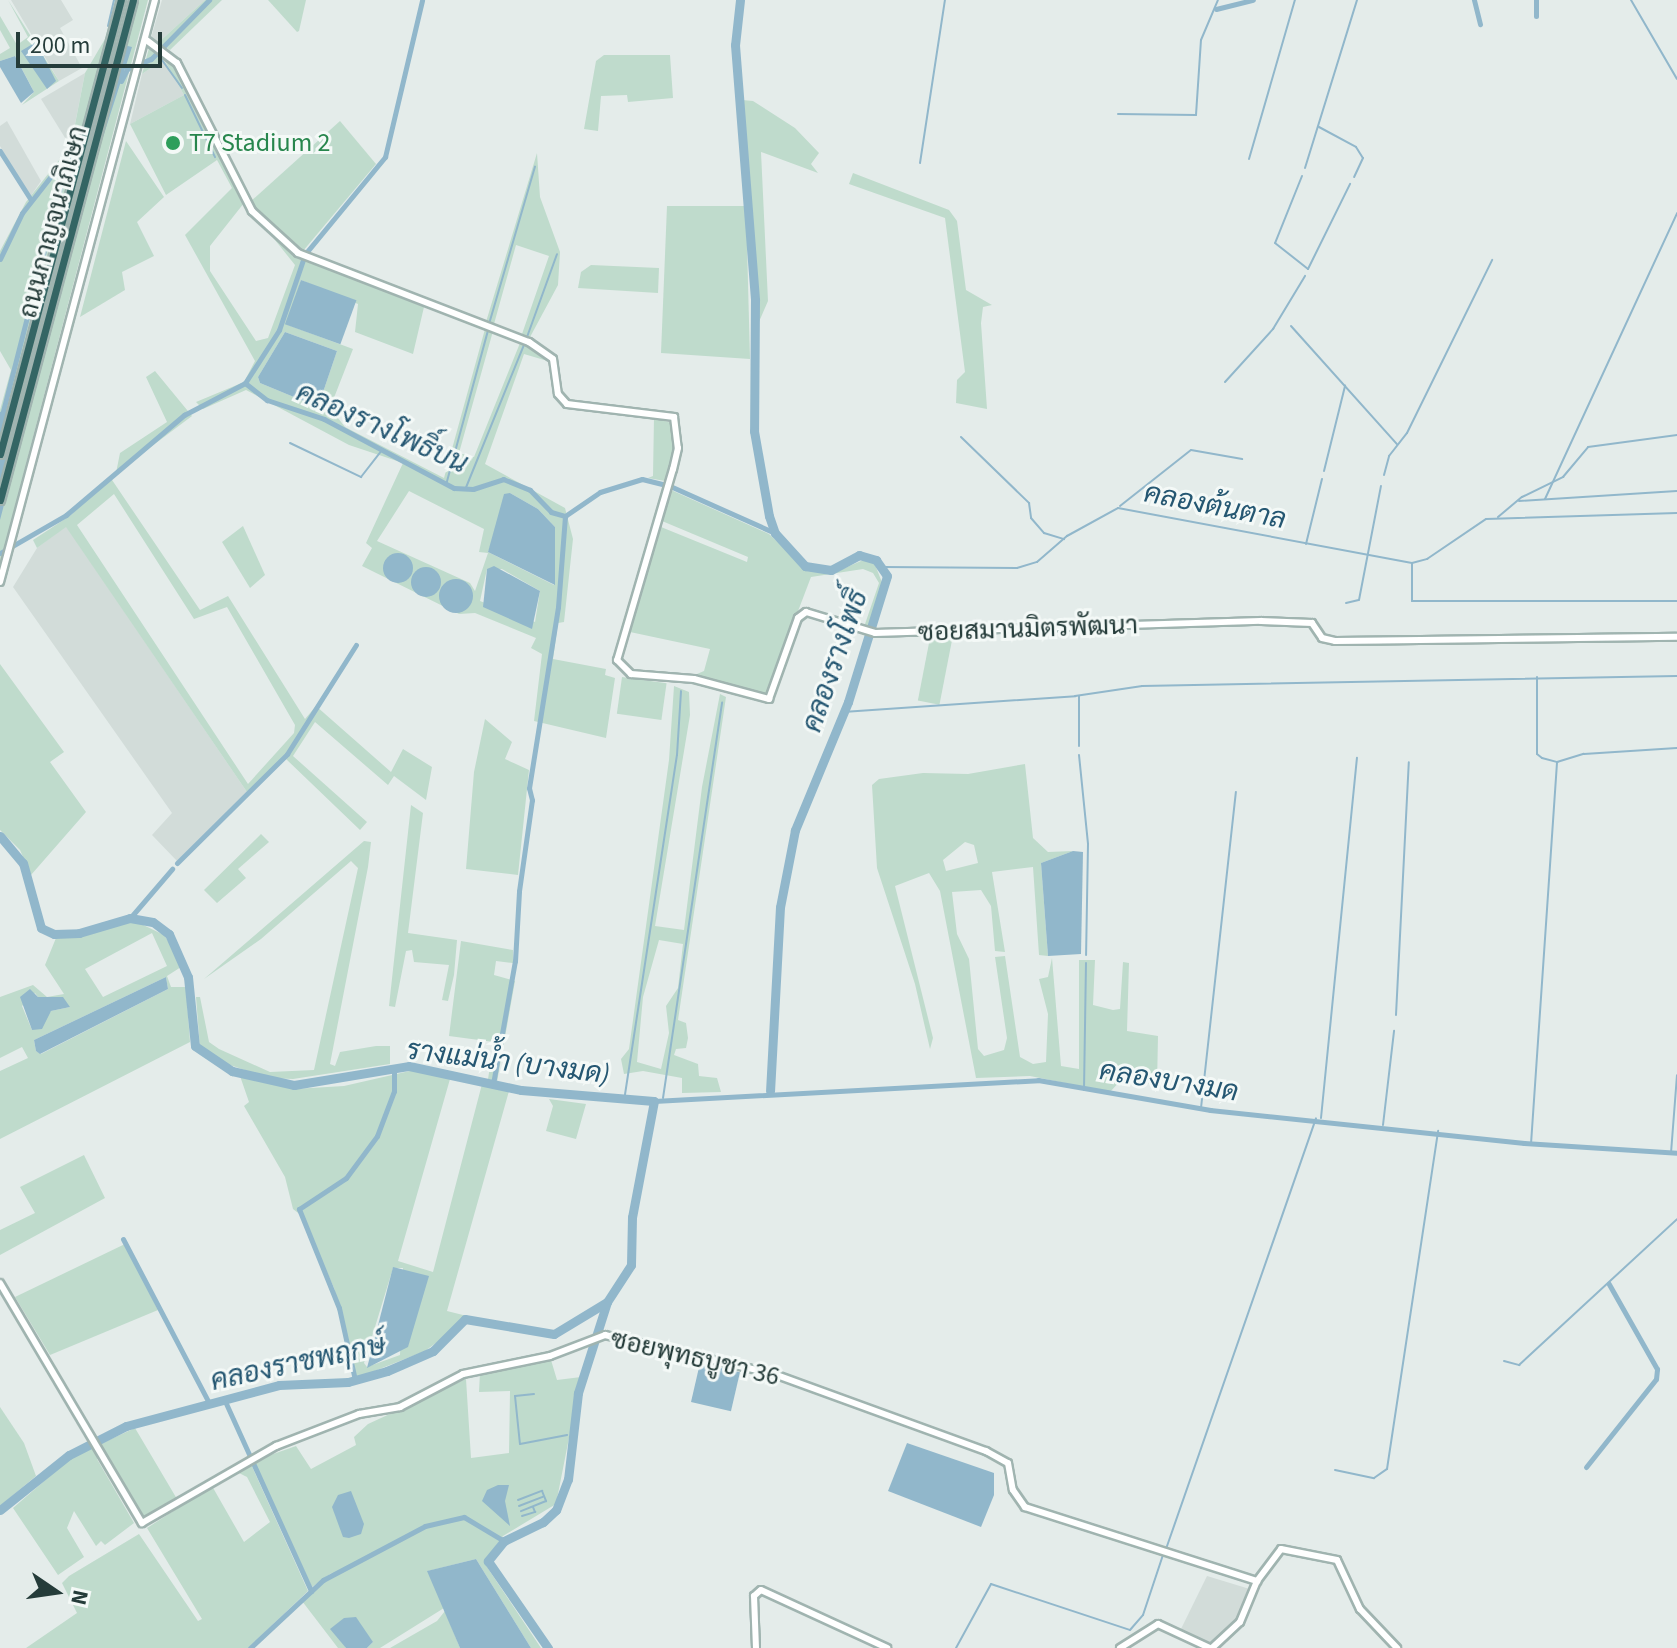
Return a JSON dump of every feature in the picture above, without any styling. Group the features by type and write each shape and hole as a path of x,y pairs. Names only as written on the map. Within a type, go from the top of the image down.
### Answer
{"highway":[{"name":"ถนนกาญจนาภิเษก","path":"0,454 121,0"},
{"name":"ถนนกาญจนาภิเษก","path":"0,500 133,0"}],"street":[{"path":"0,582 155,0"},
{"name":"ซอยสมานมิตรพัฒนา","path":"145,39 167,52 252,211 298,253 490,326 549,355 563,402 671,414 678,448 620,648 618,664 624,671 694,679 765,700 772,694 803,612 875,633 1261,621 1312,623 1322,638 1335,641 1677,637"},
{"name":"ซอยพุทธบูชา 36","path":"0,1283 87,1435 143,1523 244,1463 359,1414 400,1407 463,1374 550,1356 601,1335 774,1374 986,1451 1008,1463 1013,1490 1025,1507 1257,1581"},
{"path":"1120,1648 1158,1624 1211,1648 1240,1622 1257,1581 1281,1549 1333,1558 1360,1609 1397,1648"},
{"path":"756,1648 754,1596 761,1590 887,1648"}],"shaded area":[{"path":"11,0 61,0 73,20 60,28 82,68 59,81"},
{"path":"162,0 205,0 158,43 151,38"},
{"path":"164,59 184,95 130,124 142,74"},
{"path":"85,73 72,139 67,141 41,99"},
{"path":"7,121 41,181 30,197 0,146 0,126"},
{"path":"66,526 247,792 177,861 152,835 172,813 13,587 37,548"},
{"path":"1207,1576 1253,1590 1234,1626 1211,1646 1180,1631"}],"green space":[{"path":"8,0 59,81 22,105 34,92 31,86 15,56 0,61 0,54 10,48 0,30 0,16 17,45 28,37"},
{"path":"115,0 148,0 0,563 0,410 11,370 0,351 0,251 26,202 71,145 85,73 105,39"},
{"path":"205,0 222,0 170,50 158,43"},
{"path":"268,0 306,0 299,31 297,32"},
{"path":"149,48 170,60 244,203 210,246 210,271 256,341 268,338 295,265 267,230 306,261 424,307 413,354 355,332 358,304 301,280 288,325 353,349 330,408 345,427 444,478 485,329 493,331 459,453 474,457 520,343 551,362 524,354 485,464 565,508 573,539 564,622 558,623 553,659 606,669 605,675 615,678 606,738 534,721 542,654 531,648 536,638 475,613 459,614 362,566 372,548 366,543 403,463 349,445 246,390 203,409 196,402 244,382 255,361 185,235 232,188 217,160 166,195 130,124 184,95 164,59 142,74","holes":["285,332 337,351 318,407 260,383 258,377","409,491 484,529 479,552 488,553 475,591 470,583 377,541","510,493 538,509 555,527 554,585 488,552","487,569 502,569 540,591 535,622 480,601"]},
{"path":"604,55 670,55 673,98 628,102 627,95 601,96 598,131 584,129 596,61"},
{"path":"742,100 753,101 795,128 819,153 811,164 818,173 761,152 768,301 758,324"},
{"path":"340,121 376,164 303,251 250,202"},
{"path":"126,141 164,197 137,222 154,256 122,272 125,290 80,317"},
{"path":"537,153 540,197 560,252 558,285 529,339 522,334 549,256 516,245 494,324 486,322"},
{"path":"853,173 949,210 957,221 966,290 992,305 983,307 981,323 987,409 956,403 957,380 965,372 945,218 849,184"},
{"path":"667,206 746,206 750,359 661,353"},
{"path":"591,265 659,268 658,293 578,288 581,272"},
{"path":"155,371 192,416 116,473 120,453 167,422 146,377"},
{"path":"654,417 671,423 675,440 665,481 648,478 653,476"},
{"path":"110,477 200,610 228,596 305,719 316,706 391,772 403,749 432,767 426,800 394,776 388,785 315,722 293,756 367,822 360,830 286,759 247,792 66,527 37,548 33,540 71,515","holes":["114,494 194,619 227,607 295,725 294,733 248,784 77,525"]},
{"path":"671,490 769,534 807,569 840,570 868,558 874,562 883,585 869,628 864,627 879,583 873,573 863,569 811,577 765,698 690,677 704,671 710,649 630,632 661,527 747,562 748,557 662,521"},
{"path":"243,526 265,575 250,588 222,542"},
{"path":"931,631 953,635 939,705 918,700"},
{"path":"0,664 64,752 50,762 86,812 31,875 20,850 0,830"},
{"path":"622,677 667,683 661,720 617,714"},
{"path":"674,686 689,692 690,715 655,926 684,930 702,787 720,694 726,697 678,1020 686,1023 688,1038 686,1048 676,1049 674,1055 698,1064 699,1076 717,1078 721,1092 682,1093 682,1078 643,1071 624,1074 621,1059 629,1049 669,760","holes":["659,940 683,944 678,988 666,1006 669,1033 661,1069 637,1062 643,997"]},
{"path":"485,719 512,742 505,759 529,770 518,875 466,869 474,772"},
{"path":"1025,764 1033,838 1048,852 1073,851 1041,863 1048,956 1039,955 1033,867 992,872 1005,952 995,951 991,906 981,890 952,892 957,934 969,959 978,1049 984,1056 1004,1050 1007,1038 995,957 1005,956 1020,1057 1033,1064 1046,1062 1048,1014 1039,979 1048,977 1052,958 1061,1066 1079,1069 1079,960 1095,960 1093,1005 1113,1010 1120,1009 1123,962 1129,963 1127,1031 1158,1036 1157,1085 1122,1079 1110,1092 1030,1076 976,1078 940,891 929,873 895,886 933,1038 930,1049 915,984 877,868 872,785 879,779 923,773 968,774","holes":["965,842 974,845 978,863 946,871 943,860"]},
{"path":"411,805 423,813 408,933 457,940 448,1001 442,1000 449,965 414,962 412,950 406,951 395,1007 389,1006"},
{"path":"261,834 269,842 238,869 246,878 217,903 204,890"},
{"path":"364,841 371,842 368,867 330,1064 335,1066 340,1052 390,1046 390,1064 293,1079 269,1078 218,1061 200,1048 196,997 200,997 209,1042 219,1049 270,1072 314,1070 358,868 351,861 261,939 204,979"},
{"path":"133,920 164,935 181,967 167,976 171,987 186,987 190,1042 0,1139 0,1071 28,1058 22,1047 0,1058 0,997 33,985 47,997 64,994 45,965 56,938","holes":["152,933 167,966 103,997 85,969","166,977 168,989 41,1054 36,1051 34,1040","35,993 38,997 70,1007 51,1011 32,1030 22,1006"]},
{"path":"461,941 513,950 513,963 496,961 494,975 515,981 497,1082 488,1079 494,1042 449,1036"},
{"path":"414,1070 450,1079 398,1261 433,1272 482,1084 509,1091 447,1311 471,1317 425,1351 357,1378 334,1288 302,1216 293,1209 285,1177 244,1106 249,1102 240,1076 294,1089 344,1086","holes":["393,1268 403,1268 400,1355 367,1367 364,1363"]},
{"path":"549,1099 586,1104 576,1139 546,1131 553,1106"},
{"path":"84,1155 105,1198 0,1255 0,1230 35,1213 20,1187"},
{"path":"125,1244 158,1310 50,1355 15,1297"},
{"path":"551,1360 557,1380 581,1377 556,1504 503,1536 487,1558 487,1567 541,1648 531,1648 476,1559 428,1571 444,1608 380,1648 367,1648 373,1642 338,1634 346,1648 338,1648 302,1601 333,1572 312,1587 253,1461 296,1446 311,1469 356,1445 354,1437 368,1424 466,1379 471,1458 509,1453 510,1391 479,1392 480,1373"},
{"path":"0,1407 24,1443 36,1476 0,1506"},
{"path":"135,1428 177,1499 145,1519 104,1453 97,1459 134,1523 105,1545 101,1541 96,1546 74,1511 67,1528 84,1557 58,1575 13,1508 72,1457"},
{"path":"250,1462 308,1591 248,1648 26,1648 77,1613 62,1583 139,1534 198,1621 202,1619 147,1528 212,1486 244,1542 270,1522 247,1477 235,1471"},
{"path":"445,1611 460,1648 390,1648 437,1621"}],"water":[{"path":"107,41 132,47 94,165 0,520 0,412 7,410"},
{"path":"36,42 56,81 47,89 21,51"},
{"path":"15,56 34,92 21,103 0,67 0,61"},
{"path":"301,280 356,300 340,344 285,324"},
{"path":"285,332 337,351 318,407 260,383 258,377"},
{"path":"510,493 538,509 555,527 555,585 488,552 504,494"},
{"path":"398,553 409,557 413,568 409,579 398,583 387,579 383,568 387,557"},
{"path":"494,566 540,591 532,629 483,607 487,569"},
{"path":"426,567 437,571 441,582 437,593 426,597 415,593 411,582 415,571"},
{"path":"456,579 468,584 473,596 468,608 456,613 444,608 439,596 444,584"},
{"path":"1073,851 1083,852 1081,954 1048,956 1041,863"},
{"path":"166,977 168,989 40,1054 36,1051 34,1040"},
{"path":"30,989 38,997 63,997 70,1007 51,1011 42,1029 32,1030 20,997"},
{"path":"393,1267 429,1276 408,1347 367,1368"},
{"path":"700,1363 740,1372 731,1411 691,1402"},
{"path":"907,1443 994,1473 994,1495 981,1527 888,1491"},
{"path":"498,1485 509,1485 505,1501 510,1526 482,1501 487,1490"},
{"path":"351,1491 364,1524 361,1534 349,1538 343,1537 332,1507 338,1495"},
{"path":"476,1559 531,1648 460,1648 427,1571"},
{"path":"356,1617 373,1642 367,1648 346,1648 330,1629 344,1618"}],"waterway":[{"path":"108,26 114,0"},
{"path":"121,81 127,69 151,59 209,0"},
{"path":"245,383 279,330 305,254 385,157 422,0"},
{"name":"คลองรางโพธิ์","path":"740,0 735,45 755,300 754,431 769,516 775,533 805,566 831,570 859,555 876,560 887,576 848,702 795,830 780,907 770,1091"},
{"path":"920,163 945,0"},
{"path":"1118,114 1196,115 1201,40 1218,0"},
{"path":"1216,9 1253,0"},
{"path":"1249,159 1295,0"},
{"path":"1305,168 1357,0"},
{"path":"1474,0 1480,24"},
{"path":"1536,0 1536,16"},
{"path":"1631,0 1677,79"},
{"path":"157,53 182,88"},
{"path":"185,95 215,157"},
{"path":"1319,127 1356,147 1363,158 1354,177"},
{"path":"0,259 22,213 84,134"},
{"path":"0,423 70,149"},
{"path":"0,151 31,200"},
{"path":"489,324 535,167"},
{"path":"1302,176 1275,243 1308,269 1350,184"},
{"path":"1545,499 1677,213"},
{"path":"527,337 557,254"},
{"path":"1384,475 1389,456 1407,433 1492,260"},
{"path":"1225,382 1273,329 1305,276"},
{"path":"1291,326 1397,444"},
{"path":"446,485 488,330"},
{"path":"465,490 524,345"},
{"name":"คลองรางโพธิ์บน","path":"0,553 66,515 184,415 245,383 267,400 324,419 454,488 473,489 503,479 530,490 551,512 565,516 600,492 642,479 670,486 775,533"},
{"path":"1324,471 1345,386"},
{"path":"1498,517 1522,497 1563,477 1588,447 1677,435"},
{"path":"961,437 1029,503 1031,518 1044,533 1064,539"},
{"path":"290,443 361,477 382,450"},
{"path":"1120,506 1191,450 1242,459"},
{"path":"1306,544 1322,479"},
{"path":"1346,603 1359,600 1381,486"},
{"path":"1519,501 1677,491"},
{"name":"คลองต้นตาล","path":"883,567 1017,568 1037,562 1067,536 1118,508 1412,563 1412,601 1677,601"},
{"name":"คลองต้นตาล","path":"1412,563 1427,559 1486,519 1677,513"},
{"path":"493,1084 515,961 519,891 532,800 529,788 558,607 565,516"},
{"path":"177,863 287,754 356,645"},
{"path":"843,712 1075,696 1142,686 1677,676"},
{"path":"1537,677 1537,754 1542,758 1557,762 1584,754 1677,748"},
{"path":"624,1101 677,755 681,691"},
{"path":"1079,696 1079,746"},
{"path":"663,1098 722,702"},
{"path":"1079,755 1088,844 1086,955"},
{"path":"1321,1118 1357,758"},
{"path":"1396,1015 1409,762"},
{"path":"1531,1144 1557,762"},
{"path":"1201,1108 1236,792"},
{"name":"รางแม่น้ำ (บางมด)","path":"0,836 23,863 41,928 54,934 79,933 130,918 153,922 169,934 188,977 195,1046 232,1071 294,1085 409,1066 521,1090 654,1101 632,1217 631,1265 607,1302 578,1393 568,1479 556,1510 543,1522 504,1541 488,1561 548,1648"},
{"path":"130,918 172,869"},
{"path":"1084,1090 1086,963"},
{"path":"1383,1125 1394,1031"},
{"path":"355,1380 339,1308 299,1209 346,1178 377,1136 394,1091 394,1067"},
{"path":"1671,1153 1677,1075"},
{"name":"คลองบางมด","path":"654,1101 1038,1080 1210,1110 1524,1143 1677,1153"},
{"path":"1166,1549 1316,1118"},
{"path":"1335,1470 1374,1478 1387,1469 1438,1131"},
{"path":"1504,1361 1519,1365 1677,1219"},
{"path":"123,1239 209,1403"},
{"path":"1586,1467 1656,1379 1657,1369 1609,1284"},
{"name":"คลองราชพฤกษ์","path":"0,1510 69,1455 126,1426 279,1385 348,1382 387,1371 433,1351 465,1319 554,1334 607,1302"},
{"path":"534,1394 515,1396 520,1444 567,1435"},
{"path":"224,1399 311,1591"},
{"path":"518,1500 542,1491 546,1501 521,1511"},
{"path":"519,1506 543,1497"},
{"path":"522,1516 535,1512 533,1507"},
{"path":"250,1648 323,1580 425,1526 464,1517 504,1541"},
{"path":"956,1648 991,1584 1130,1630 1143,1615 1163,1555"}],"place":[{"name":"T7 Stadium 2","path":"173,143"}]}
